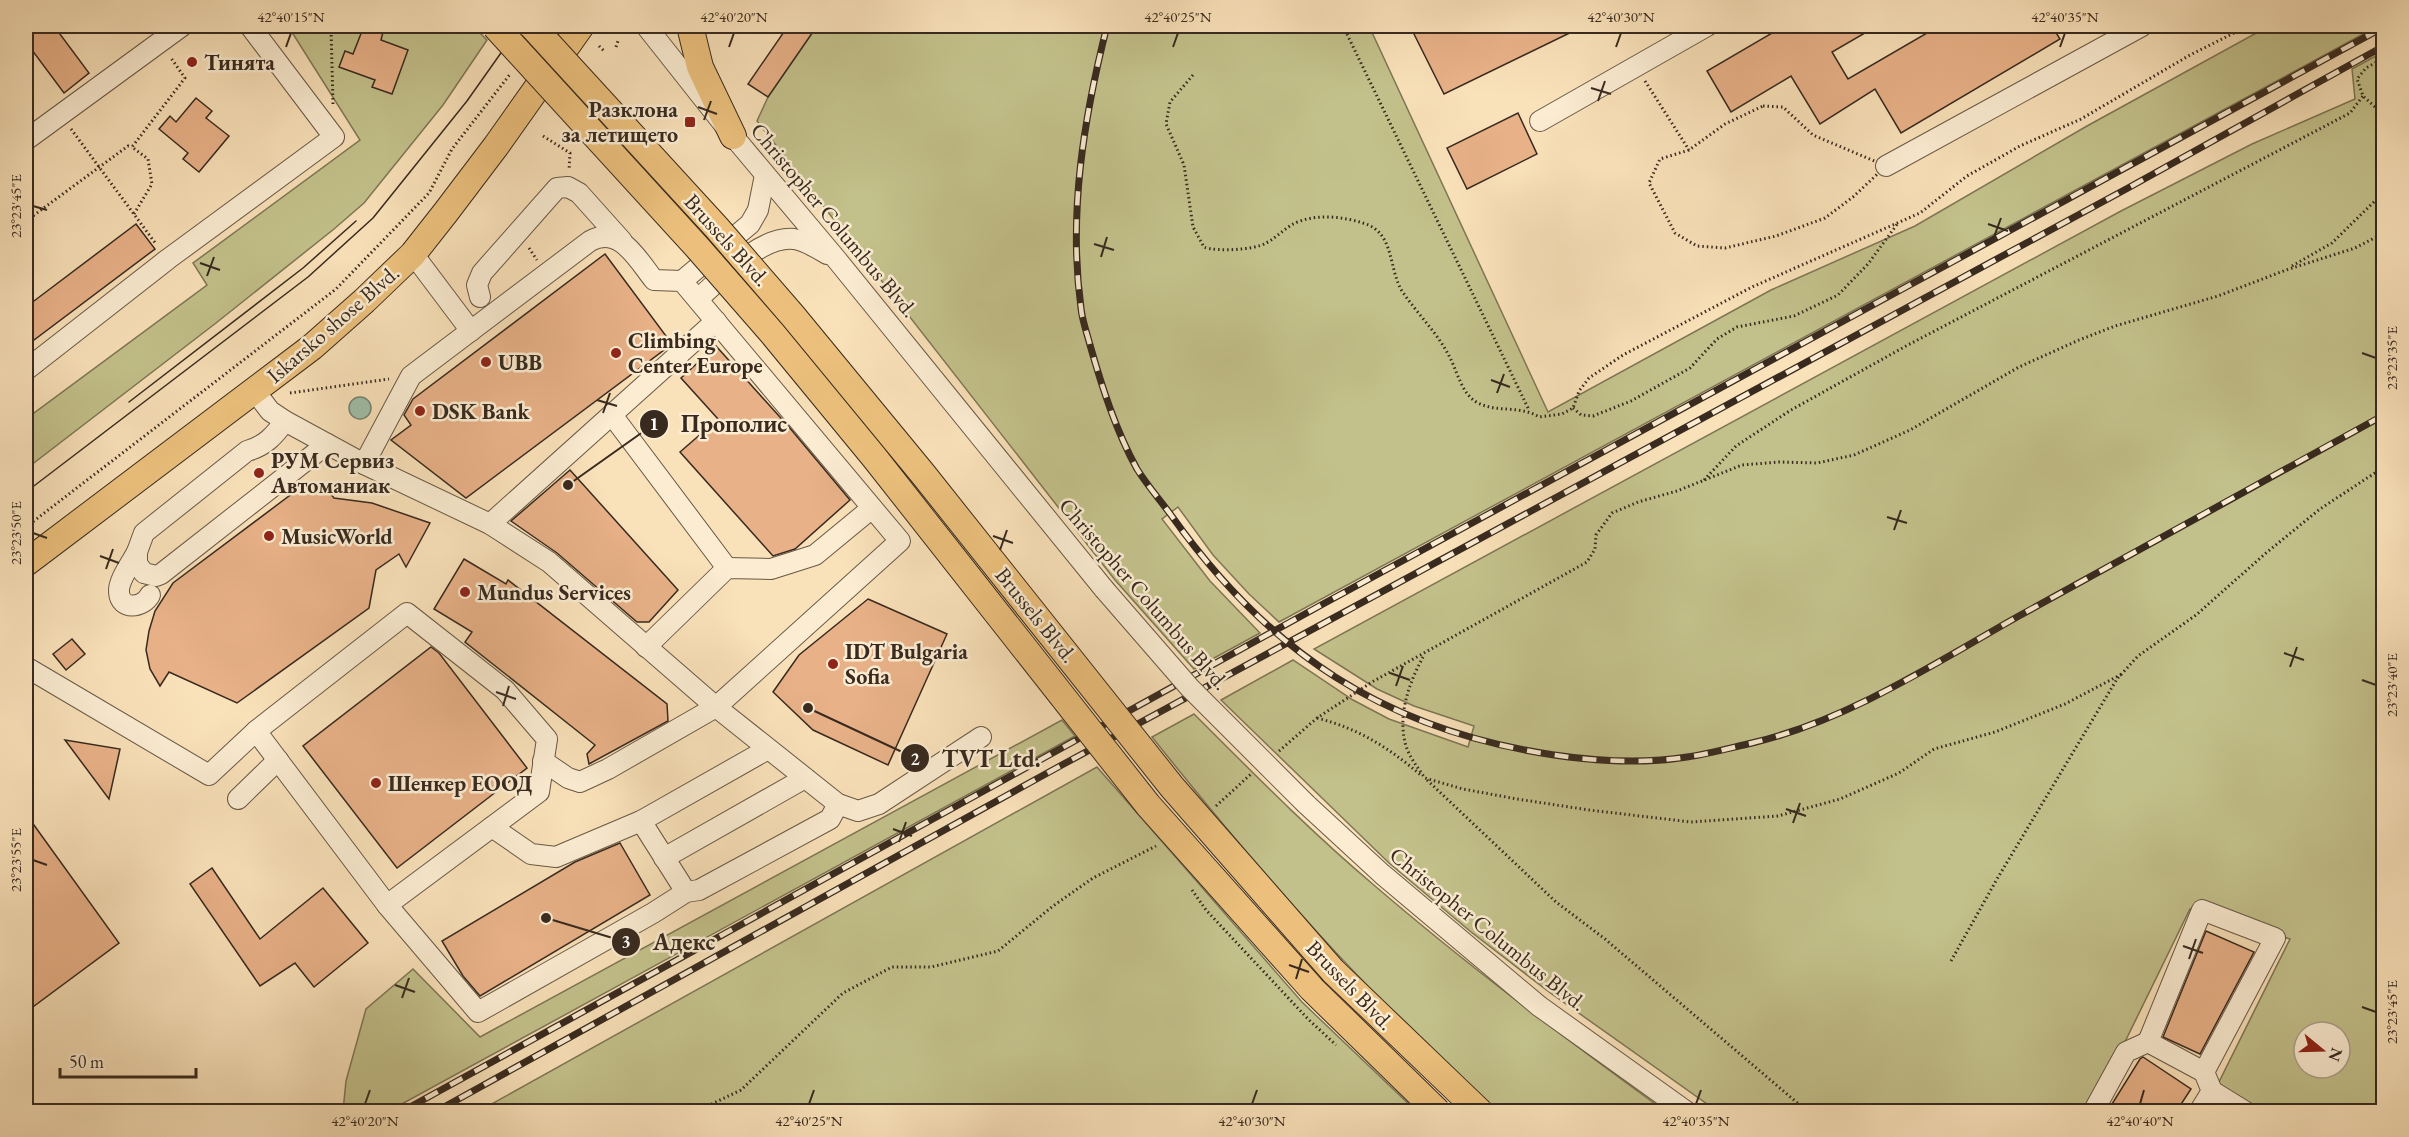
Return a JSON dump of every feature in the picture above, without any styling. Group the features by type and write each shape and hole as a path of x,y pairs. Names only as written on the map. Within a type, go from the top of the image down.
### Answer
{"main road":[{"name":"Brussels Blvd.","path":"495,26 697,247 772,333 874,456 1148,804 1312,989 1438,1112"},
{"name":"Brussels Blvd.","path":"532,26 717,228 794,316 1172,786 1325,962 1480,1112"},
{"name":"Iskarsko shose Blvd.","path":"26,563 312,347 413,254 496,146 581,26"},
{"path":"690,26 700,67 733,136"}],"street":[{"path":"26,140 182,26"},
{"path":"26,370 168,260 334,137 250,26"},
{"name":"Christopher Columbus Blvd.","path":"646,26 733,136 837,260 1104,589 1190,688 1306,804 1382,874 1539,1006 1687,1112"},
{"path":"1540,121 1707,26"},
{"path":"1886,166 2142,26"},
{"path":"480,297 477,285 479,279 552,191 557,188 568,187 579,193 654,280 682,281 750,224 758,210 765,175"},
{"path":"364,464 411,376 597,237 612,237 624,244"},
{"path":"698,299 755,251 779,239 794,239 808,243 837,260"},
{"path":"413,254 471,331"},
{"path":"543,761 554,770 580,782 608,769 716,707 900,541 682,281"},
{"path":"490,525 716,321"},
{"path":"254,390 270,411 285,421 364,464 490,525 549,562 716,707 838,804 858,811 879,804 981,737"},
{"path":"612,415 727,568"},
{"path":"150,595 142,604 130,606 121,598 120,585 148,528 247,451 260,448 271,439 285,421"},
{"path":"137,552 137,564 144,573 156,576 161,574 327,444"},
{"path":"646,647 727,568 771,569 815,555 872,508"},
{"path":"26,667 209,775 256,730 407,613 505,690 547,739 538,792 387,905"},
{"path":"256,730 387,905 478,1012 653,914 686,892 699,890 830,819 838,804"},
{"path":"492,827 531,854 556,858 641,821 768,749"},
{"path":"238,799 278,760"},
{"path":"664,858 805,778"},
{"path":"641,821 686,892"},
{"path":"2093,1112 2126,1052 2148,1042 2202,910 2275,938 2208,1082 2199,1112"},
{"path":"2148,1042 2208,1082 2246,1112"}],"path":[{"path":"327,26 331,28 340,26"},
{"path":"1343,26 1529,410 1539,417 1562,414 1574,408 1579,391 1589,378 1623,355 1752,287 1920,213 1967,176 2020,146 2081,119 2190,55 2248,26"},
{"path":"331,28 333,104"},
{"path":"616,47 618,41"},
{"path":"132,147 185,78 159,42"},
{"path":"598,46 604,51"},
{"path":"2384,58 2366,68 2357,79 2362,96 2384,116"},
{"path":"1636,66 1689,150"},
{"path":"26,527 336,289 429,193 452,150 514,69"},
{"path":"1193,75 1170,102 1166,124 1184,165 1194,227 1204,247 1220,250 1258,246 1265,244 1286,227 1303,220 1322,217 1371,226 1383,237 1401,290 1439,339 1467,393 1476,402 1488,407 1529,410"},
{"path":"1703,481 1736,446 1791,410 1916,341 2350,113 2362,96"},
{"path":"1763,106 1783,107 1813,135 1886,166 1853,198 1825,218 1776,236 1725,248 1697,246 1675,233 1649,183 1660,159 1689,150 1725,124 1763,106"},
{"path":"60,115 168,260"},
{"path":"543,136 570,153 568,187"},
{"path":"26,221 128,146 148,159 152,184 134,213"},
{"path":"2286,270 2332,243 2384,192"},
{"path":"1574,408 1581,415 1593,416 1631,401 1690,368 1717,339 1737,327 1794,316 1838,295 1868,264 1899,222"},
{"path":"1272,757 1317,718 1372,682 1587,562 1595,549 1596,535 1612,513 1638,502 1677,491 1742,465 1779,462 1817,463 1854,455 1910,430 2019,367 2079,340 2115,326 2218,296 2286,270 2355,248 2384,233"},
{"path":"512,238 526,244 547,274"},
{"path":"290,393 411,376"},
{"path":"1951,961 2074,749 2122,674 2138,656 2196,615 2320,509 2384,467"},
{"path":"1423,655 1411,680 1405,705 1404,725 1406,744 1411,757 1425,778 1463,789 1517,799 1691,822 1778,816 1840,799 1899,773 1934,749 1995,732 2065,704 2122,674"},
{"path":"1317,718 1348,726 1397,755 1425,778 1556,902 1605,939 1808,1112"},
{"path":"1211,811 1254,772"},
{"path":"695,1112 741,1090 843,993 892,966 931,967 998,951 1053,906 1093,878 1163,842"}],"shaded area":[{"path":"288,26 473,26 487,40 443,105 364,203 216,323 26,469 26,419 207,285 193,263 360,140"},
{"path":"817,26 1369,26 1548,412 1771,290 1915,226 2087,126 2269,26 2378,26 1279,622 1213,555 1178,507 1162,519 1210,581 1260,633 1194,669 1115,580 757,121 768,97"},
{"path":"2383,52 2383,1111 2256,1111 2216,1088 2290,939 2190,909 2121,1050 2084,1111 1717,1111 1549,992 1471,932 1389,863 1221,700 1293,660 1353,700 1389,719 1468,747 1474,726 1414,706 1377,689 1314,649 2121,211 2252,144 2355,99 2352,69"},
{"path":"360,397 368,400 371,408 368,416 360,419 352,416 349,408 352,400"},
{"path":"1194,714 1305,823 1410,916 1518,1002 1665,1111 1499,1111 1406,1024 1317,932 1233,836 1152,737"},
{"path":"1062,720 1075,736 389,1111 343,1111 346,1081 366,1009 413,969 480,1037"},
{"path":"1097,767 1302,1002 1416,1111 479,1111"}],"building":[{"path":"26,26 54,26 89,73 64,93 26,42"},
{"path":"364,26 383,32 381,40 408,50 392,94 372,87 375,80 339,67 345,51 353,54"},
{"path":"788,26 817,26 768,97 748,84"},
{"path":"1410,26 1584,26 1444,94"},
{"path":"1784,26 1877,26 1832,52 1848,79 1939,26 2052,26 2060,39 1901,133 1875,89 1820,124 1791,76 1731,112 1707,71"},
{"path":"196,98 212,111 206,118 229,136 199,172 183,159 188,153 159,129 170,116 176,122"},
{"path":"1518,113 1537,154 1467,189 1447,148"},
{"path":"136,224 155,249 26,346 26,307"},
{"path":"605,254 672,344 466,498 391,440 411,425 404,415 413,399"},
{"path":"716,346 789,427 850,500 795,549 773,556 680,452 718,419 681,378"},
{"path":"570,470 678,590 649,622 637,622 557,553 511,521"},
{"path":"305,484 325,487 334,498 372,503 430,523 406,567 399,554 376,570 369,608 237,703 169,672 160,686 150,669 146,650 155,611 173,583"},
{"path":"464,559 506,584 508,580 667,704 668,721 589,764 587,754 595,745 465,642 472,632 434,609"},
{"path":"868,599 947,634 888,765 813,730 773,692 799,655"},
{"path":"72,639 85,654 66,670 53,654"},
{"path":"431,647 439,653 527,768 397,868 303,746"},
{"path":"65,740 120,749 109,799"},
{"path":"26,814 119,943 26,1012"},
{"path":"620,843 650,895 480,996 463,976 442,941 575,862"},
{"path":"212,868 260,939 323,888 368,943 314,987 295,963 260,986 190,884"},
{"path":"2206,931 2254,952 2200,1054 2163,1037"},
{"path":"2143,1057 2191,1089 2176,1112 2107,1112 2140,1059"}],"tram line":[{"path":"26,492 308,277 373,218 467,101 520,26"},
{"path":"129,402 303,268 356,221"}],"railway":[{"path":"1107,26 1091,95 1080,166 1077,201 1077,272 1083,322 1099,377 1122,440 1145,481 1209,564 1248,607 1291,645 1336,677 1384,704 1437,726 1493,743 1554,755 1620,761 1695,756 1787,733 1855,706 1921,672 2384,415"},
{"path":"401,1112 1323,604 2384,27"},
{"path":"435,1112 1060,766 2128,188 2384,46"}],"place":[{"name":"Тинята","path":"192,62"},
{"name":"Разклона за летището","path":"690,122"},
{"name":"Climbing Center Europe","path":"616,353"},
{"name":"UBB","path":"486,362"},
{"name":"DSK Bank","path":"420,411"},
{"name":"РУМ Сервиз Автоманиак","path":"259,473"},
{"name":"Прополис","path":"568,485"},
{"name":"MusicWorld","path":"269,536"},
{"name":"Mundus Services","path":"465,592"},
{"name":"IDT Bulgaria Sofia","path":"833,664"},
{"name":"TVT Ltd.","path":"808,708"},
{"name":"Шенкер ЕООД","path":"376,783"},
{"name":"Адекс","path":"546,918"}]}
